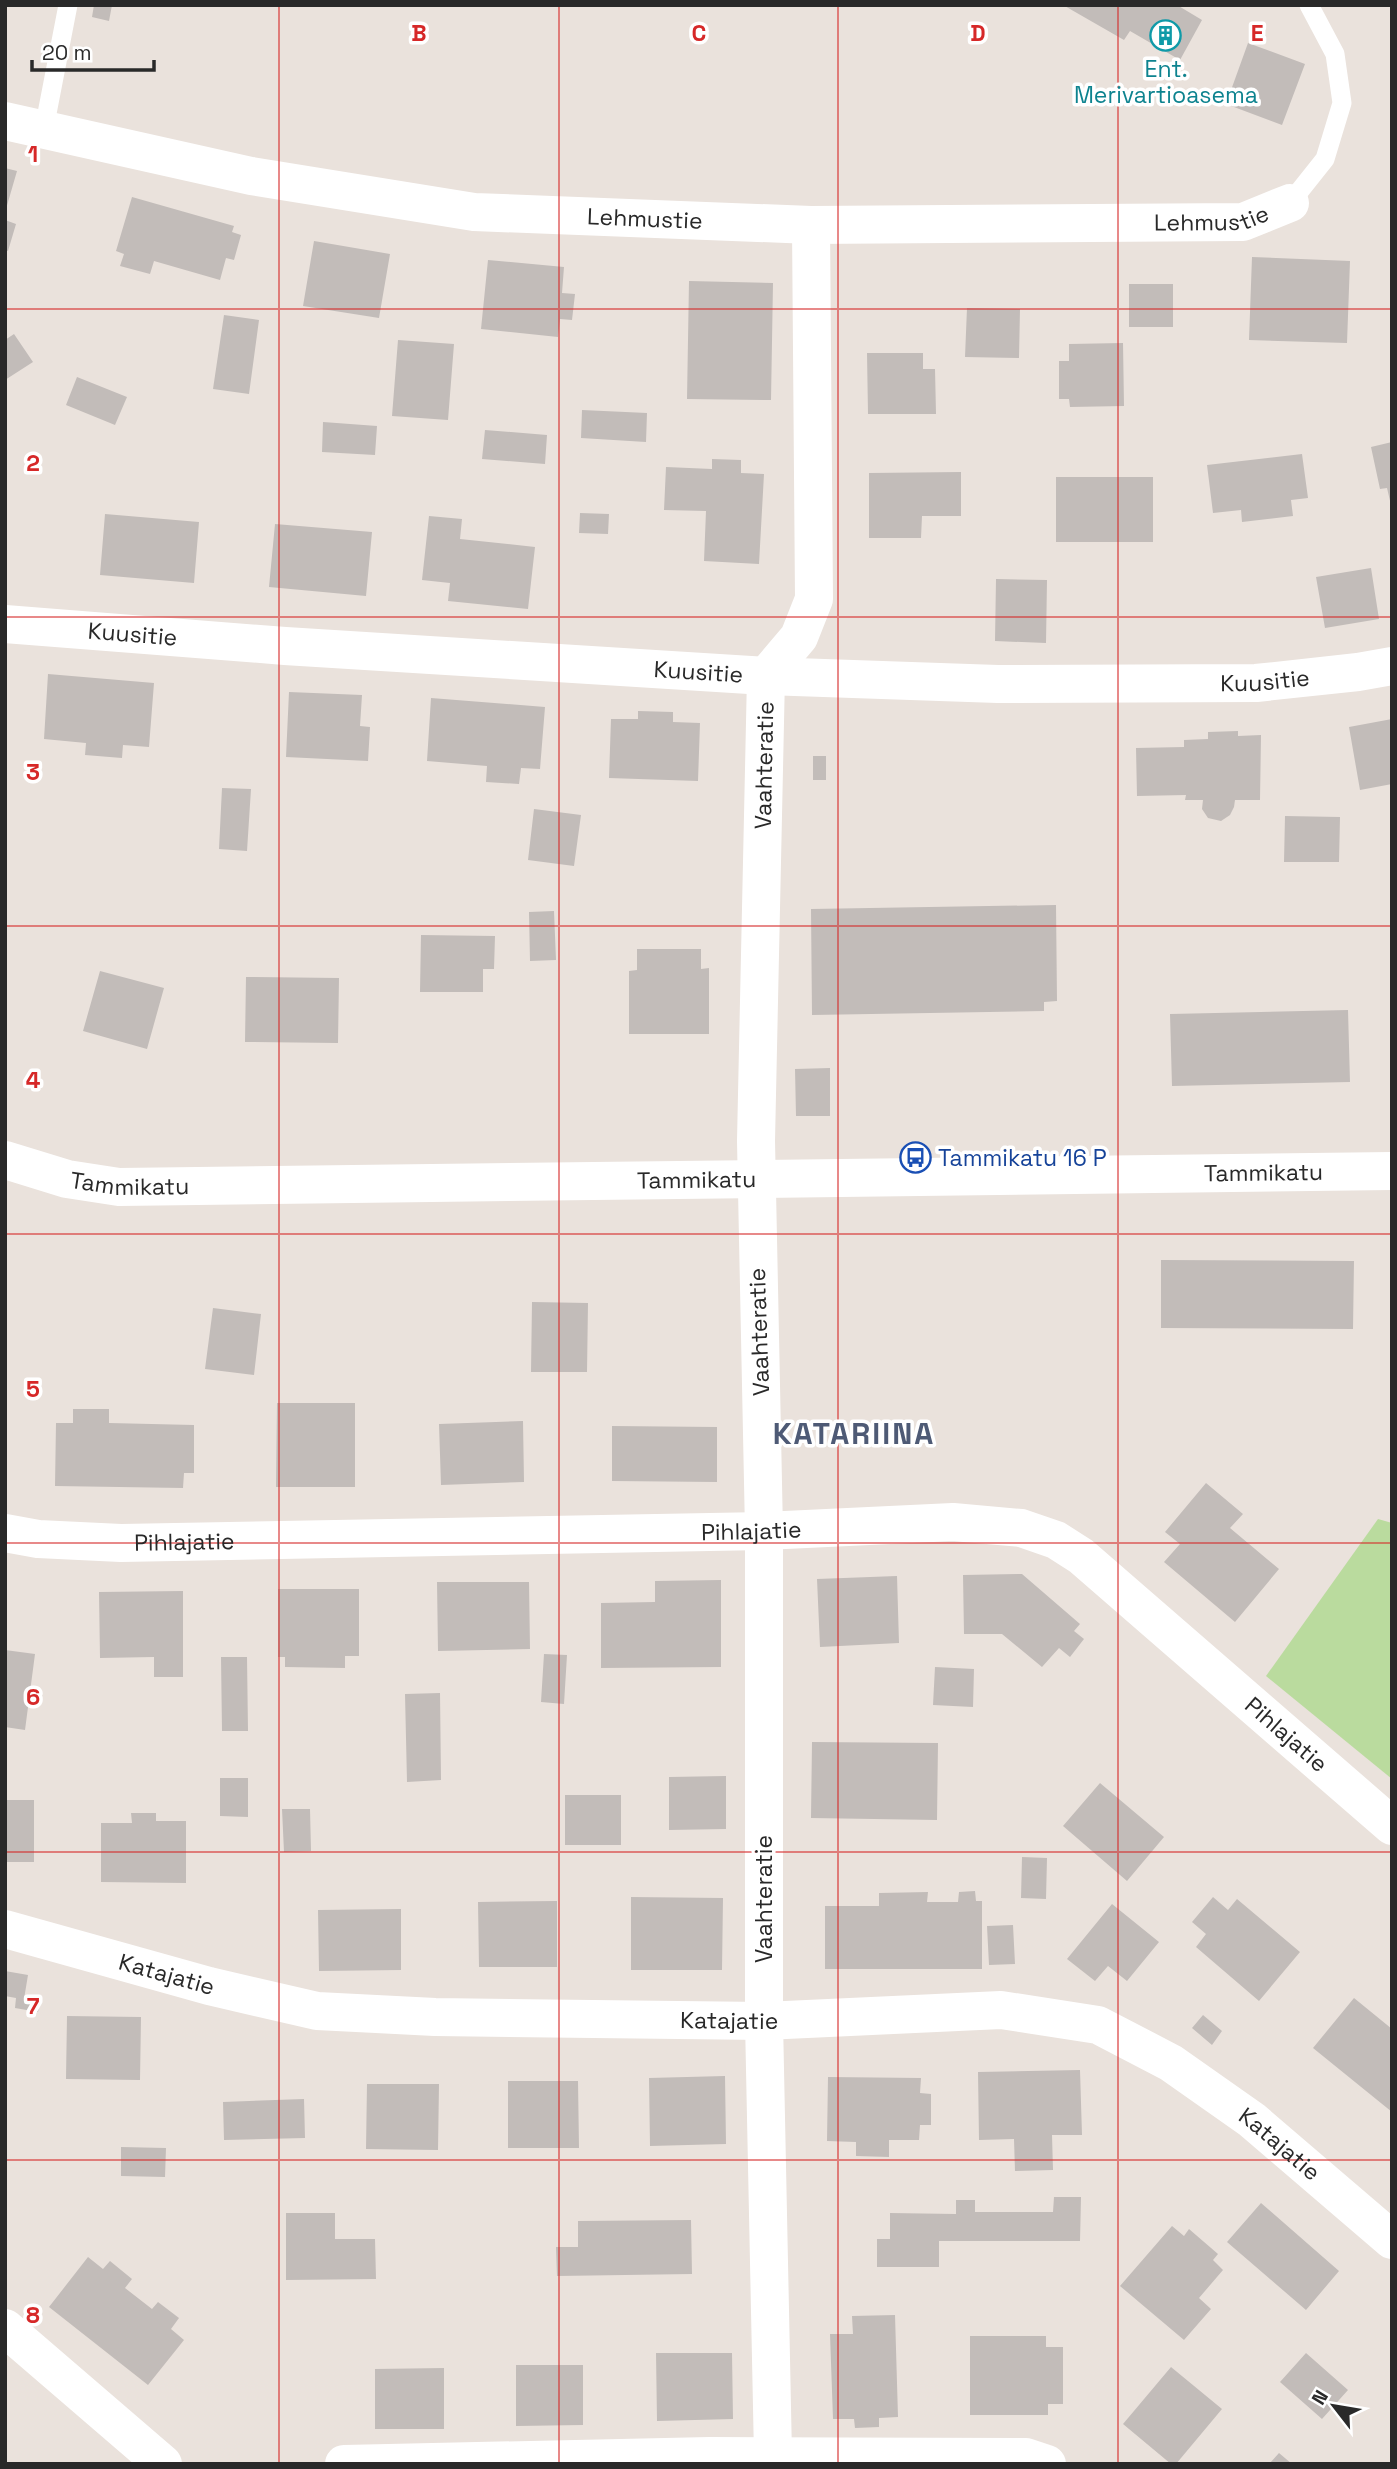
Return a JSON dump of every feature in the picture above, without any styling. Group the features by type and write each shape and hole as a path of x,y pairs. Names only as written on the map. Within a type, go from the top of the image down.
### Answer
{"street":[{"name":"Lehmustie","path":"5,121 251,176 474,212 811,225 1243,222 1290,203"},
{"name":"Vaahteratie","path":"773,2455 764,2021 764,1531 756,1181 766,676 799,637 814,598 811,225"},
{"name":"Kuusitie","path":"5,624 285,646 766,676 998,684 1256,683 1358,673 1392,666"},
{"name":"Tammikatu","path":"5,1160 67,1179 119,1187 1392,1171"},
{"name":"Pihlajatie","path":"5,1532 38,1539 121,1543 764,1531 953,1522 1021,1528 1056,1539 1081,1556 1392,1826"},
{"name":"Katajatie","path":"5,1929 209,1986 317,2011 435,2017 764,2021 1001,2010 1098,2025 1171,2063 1252,2120 1392,2240"},
{"path":"5,2328 163,2464"},
{"path":"344,2464 773,2455 1026,2457 1047,2464"}],"lane":[{"path":"44,129 68,5"},
{"path":"1290,203 1325,159 1342,103 1335,54 1309,5"}],"green space":[{"path":"1378,1519 1392,1523 1392,1779 1266,1676"}],"building":[{"path":"94,5 112,5 109,21 92,17"},
{"name":"Ent. Merivartioasema","path":"1063,5 1177,5 1202,20 1180,60 1130,31 1124,40"},
{"path":"1248,43 1305,64 1282,125 1226,104"},
{"path":"5,168 17,171 6,209 5,209"},
{"path":"132,197 234,226 232,232 241,235 234,260 226,258 220,280 154,261 150,274 120,266 124,254 116,251"},
{"path":"5,220 16,224 8,251 5,250"},
{"path":"314,241 390,254 379,318 303,306"},
{"path":"1252,257 1350,261 1347,343 1249,340"},
{"path":"488,260 564,267 562,293 575,294 572,320 560,319 558,337 481,329"},
{"path":"689,281 773,283 771,400 687,399"},
{"path":"1129,284 1173,284 1173,327 1129,327"},
{"path":"967,308 1020,309 1019,358 965,357"},
{"path":"224,315 259,320 249,394 213,389"},
{"path":"14,334 33,362 5,380 5,340"},
{"path":"398,340 454,344 448,420 392,416"},
{"path":"1123,343 1124,406 1070,407 1069,399 1059,399 1059,361 1069,361 1069,344"},
{"path":"867,353 923,353 923,369 935,369 936,414 868,414"},
{"path":"77,377 127,397 115,425 66,405"},
{"path":"582,410 647,413 646,442 581,438"},
{"path":"323,422 377,426 375,455 322,452"},
{"path":"485,430 547,435 545,464 482,459"},
{"path":"1392,442 1391,505 1387,488 1380,489 1371,447"},
{"path":"1302,454 1308,498 1291,500 1293,516 1242,522 1241,510 1213,513 1207,465"},
{"path":"712,459 741,460 741,473 764,474 759,564 704,561 706,511 664,510 666,467 712,469"},
{"path":"961,472 961,516 922,516 921,538 869,538 869,473"},
{"path":"1056,477 1153,477 1153,542 1056,542"},
{"path":"580,513 609,514 608,534 579,533"},
{"path":"105,514 199,522 194,583 100,575"},
{"path":"429,516 462,519 460,539 535,547 528,609 448,601 450,583 422,580"},
{"path":"275,524 372,532 366,596 269,587"},
{"path":"1371,568 1379,619 1325,628 1316,577"},
{"path":"996,579 1047,580 1046,643 995,641"},
{"path":"48,674 154,683 149,747 123,745 122,758 85,755 86,743 44,739"},
{"path":"289,692 362,695 360,726 370,727 368,761 286,757"},
{"path":"431,698 545,707 540,769 521,768 519,784 486,782 487,766 427,761"},
{"path":"638,711 673,712 673,722 700,723 698,781 609,778 611,719 638,719"},
{"path":"1392,719 1392,784 1360,790 1349,727"},
{"path":"1238,731 1238,736 1261,735 1260,800 1235,800 1230,815 1221,821 1208,818 1202,809 1203,800 1185,800 1186,795 1137,796 1136,748 1184,747 1184,740 1208,739 1208,732"},
{"path":"813,756 826,756 826,780 813,780"},
{"path":"222,788 251,789 247,851 219,849"},
{"path":"534,809 581,815 574,866 528,860"},
{"path":"1285,816 1340,817 1339,862 1284,862"},
{"path":"1056,905 1057,1001 1044,1002 1044,1011 812,1015 811,909"},
{"path":"554,911 556,960 530,961 529,912"},
{"path":"421,935 495,936 494,969 483,969 483,992 420,992"},
{"path":"637,949 701,949 701,969 709,968 709,1034 629,1034 629,971 637,970"},
{"path":"100,971 164,988 147,1049 83,1031"},
{"path":"246,977 339,978 338,1043 245,1042"},
{"path":"1348,1010 1350,1082 1172,1086 1170,1014"},
{"path":"830,1068 830,1116 796,1116 795,1069"},
{"path":"1161,1260 1354,1261 1353,1329 1161,1328"},
{"path":"532,1302 588,1303 587,1372 531,1372"},
{"path":"213,1308 261,1314 254,1375 205,1369"},
{"path":"277,1403 355,1403 355,1487 276,1487"},
{"path":"73,1409 109,1409 109,1423 194,1425 194,1473 184,1473 183,1488 55,1486 56,1423 73,1423"},
{"path":"523,1421 524,1482 441,1485 439,1424"},
{"path":"612,1426 717,1427 717,1482 612,1481"},
{"path":"1206,1483 1243,1514 1230,1528 1279,1569 1235,1622 1164,1562 1180,1544 1165,1532"},
{"path":"1022,1574 1080,1624 1074,1631 1084,1639 1070,1657 1059,1648 1042,1667 1002,1634 964,1634 963,1575"},
{"path":"897,1576 899,1643 820,1647 817,1579"},
{"path":"721,1580 721,1667 601,1668 601,1603 655,1602 655,1581"},
{"path":"437,1582 529,1582 530,1649 438,1651"},
{"path":"278,1589 359,1589 359,1656 345,1656 345,1668 285,1667 285,1657 278,1657"},
{"path":"183,1591 183,1677 154,1677 154,1657 100,1658 99,1592"},
{"path":"5,1650 35,1654 25,1730 5,1727"},
{"path":"544,1654 567,1655 564,1704 541,1702"},
{"path":"221,1657 247,1657 248,1731 222,1731"},
{"path":"935,1667 974,1669 973,1707 933,1705"},
{"path":"440,1693 441,1780 407,1782 405,1694"},
{"path":"812,1742 938,1743 937,1820 811,1818"},
{"path":"726,1776 726,1829 669,1830 669,1777"},
{"path":"220,1778 248,1778 248,1817 220,1816"},
{"path":"1100,1783 1164,1837 1127,1881 1063,1826"},
{"path":"565,1795 621,1795 621,1845 565,1845"},
{"path":"5,1800 34,1800 34,1862 5,1862"},
{"path":"282,1809 310,1809 311,1851 284,1852"},
{"path":"131,1813 156,1813 156,1821 186,1821 186,1883 101,1882 101,1823 132,1823"},
{"path":"1022,1857 1047,1858 1046,1899 1021,1898"},
{"path":"975,1891 976,1901 982,1901 982,1969 825,1969 825,1906 879,1906 879,1893 928,1892 927,1902 958,1902 959,1892"},
{"path":"631,1897 723,1898 722,1970 631,1970"},
{"path":"1213,1897 1228,1910 1237,1899 1300,1952 1259,2001 1196,1947 1206,1934 1192,1922"},
{"path":"557,1901 557,1967 479,1967 478,1902"},
{"path":"1112,1904 1159,1942 1127,1981 1108,1966 1095,1981 1067,1959"},
{"path":"401,1909 401,1970 319,1971 318,1910"},
{"path":"1013,1925 1015,1964 989,1965 987,1926"},
{"path":"5,1971 28,1975 24,1999 40,2002 38,2012 15,2008 16,1998 5,1996"},
{"path":"1354,1998 1392,2029 1392,2112 1313,2048"},
{"path":"1203,2015 1222,2031 1212,2045 1192,2028"},
{"path":"67,2016 141,2017 140,2080 66,2079"},
{"path":"1080,2070 1082,2135 1052,2135 1053,2170 1015,2171 1014,2139 979,2140 978,2072"},
{"path":"725,2076 726,2144 650,2146 649,2078"},
{"path":"828,2077 921,2078 920,2093 931,2094 931,2125 920,2125 919,2140 889,2140 889,2157 856,2156 856,2142 827,2141"},
{"path":"508,2081 578,2081 579,2148 508,2148"},
{"path":"367,2084 439,2084 438,2150 366,2149"},
{"path":"304,2099 305,2138 224,2140 223,2102"},
{"path":"121,2147 166,2148 165,2177 121,2176"},
{"path":"1054,2197 1081,2197 1080,2241 939,2241 939,2267 877,2267 877,2239 890,2239 890,2213 956,2214 956,2200 975,2200 975,2212 1053,2212"},
{"path":"1261,2203 1339,2271 1306,2310 1227,2242"},
{"path":"286,2213 335,2213 335,2239 375,2239 376,2279 286,2280"},
{"path":"691,2220 692,2274 557,2276 556,2247 578,2247 578,2221"},
{"path":"1172,2226 1184,2236 1189,2229 1218,2254 1213,2260 1223,2270 1199,2298 1211,2309 1184,2340 1120,2286"},
{"path":"88,2257 103,2269 110,2261 132,2279 125,2288 152,2309 158,2302 179,2318 171,2329 184,2340 148,2385 49,2307"},
{"path":"895,2315 898,2417 879,2418 879,2427 855,2428 854,2419 833,2419 830,2334 853,2334 852,2316"},
{"path":"970,2336 1046,2336 1046,2347 1063,2347 1063,2404 1048,2404 1048,2415 970,2415"},
{"path":"656,2353 732,2353 733,2419 657,2421"},
{"path":"1306,2353 1348,2390 1322,2419 1280,2382"},
{"path":"516,2365 583,2365 583,2425 516,2426"},
{"path":"1171,2367 1222,2409 1176,2464 1171,2464 1123,2424"},
{"path":"444,2368 444,2429 375,2429 375,2369"},
{"path":"1279,2453 1292,2464 1269,2464"}],"place":[{"name":"Ent. Merivartioasema","path":"1166,35"},
{"name":"Tammikatu 16 P","path":"915,1158"}],"district":[{"name":"KATARIINA","path":"854,1433"}]}
